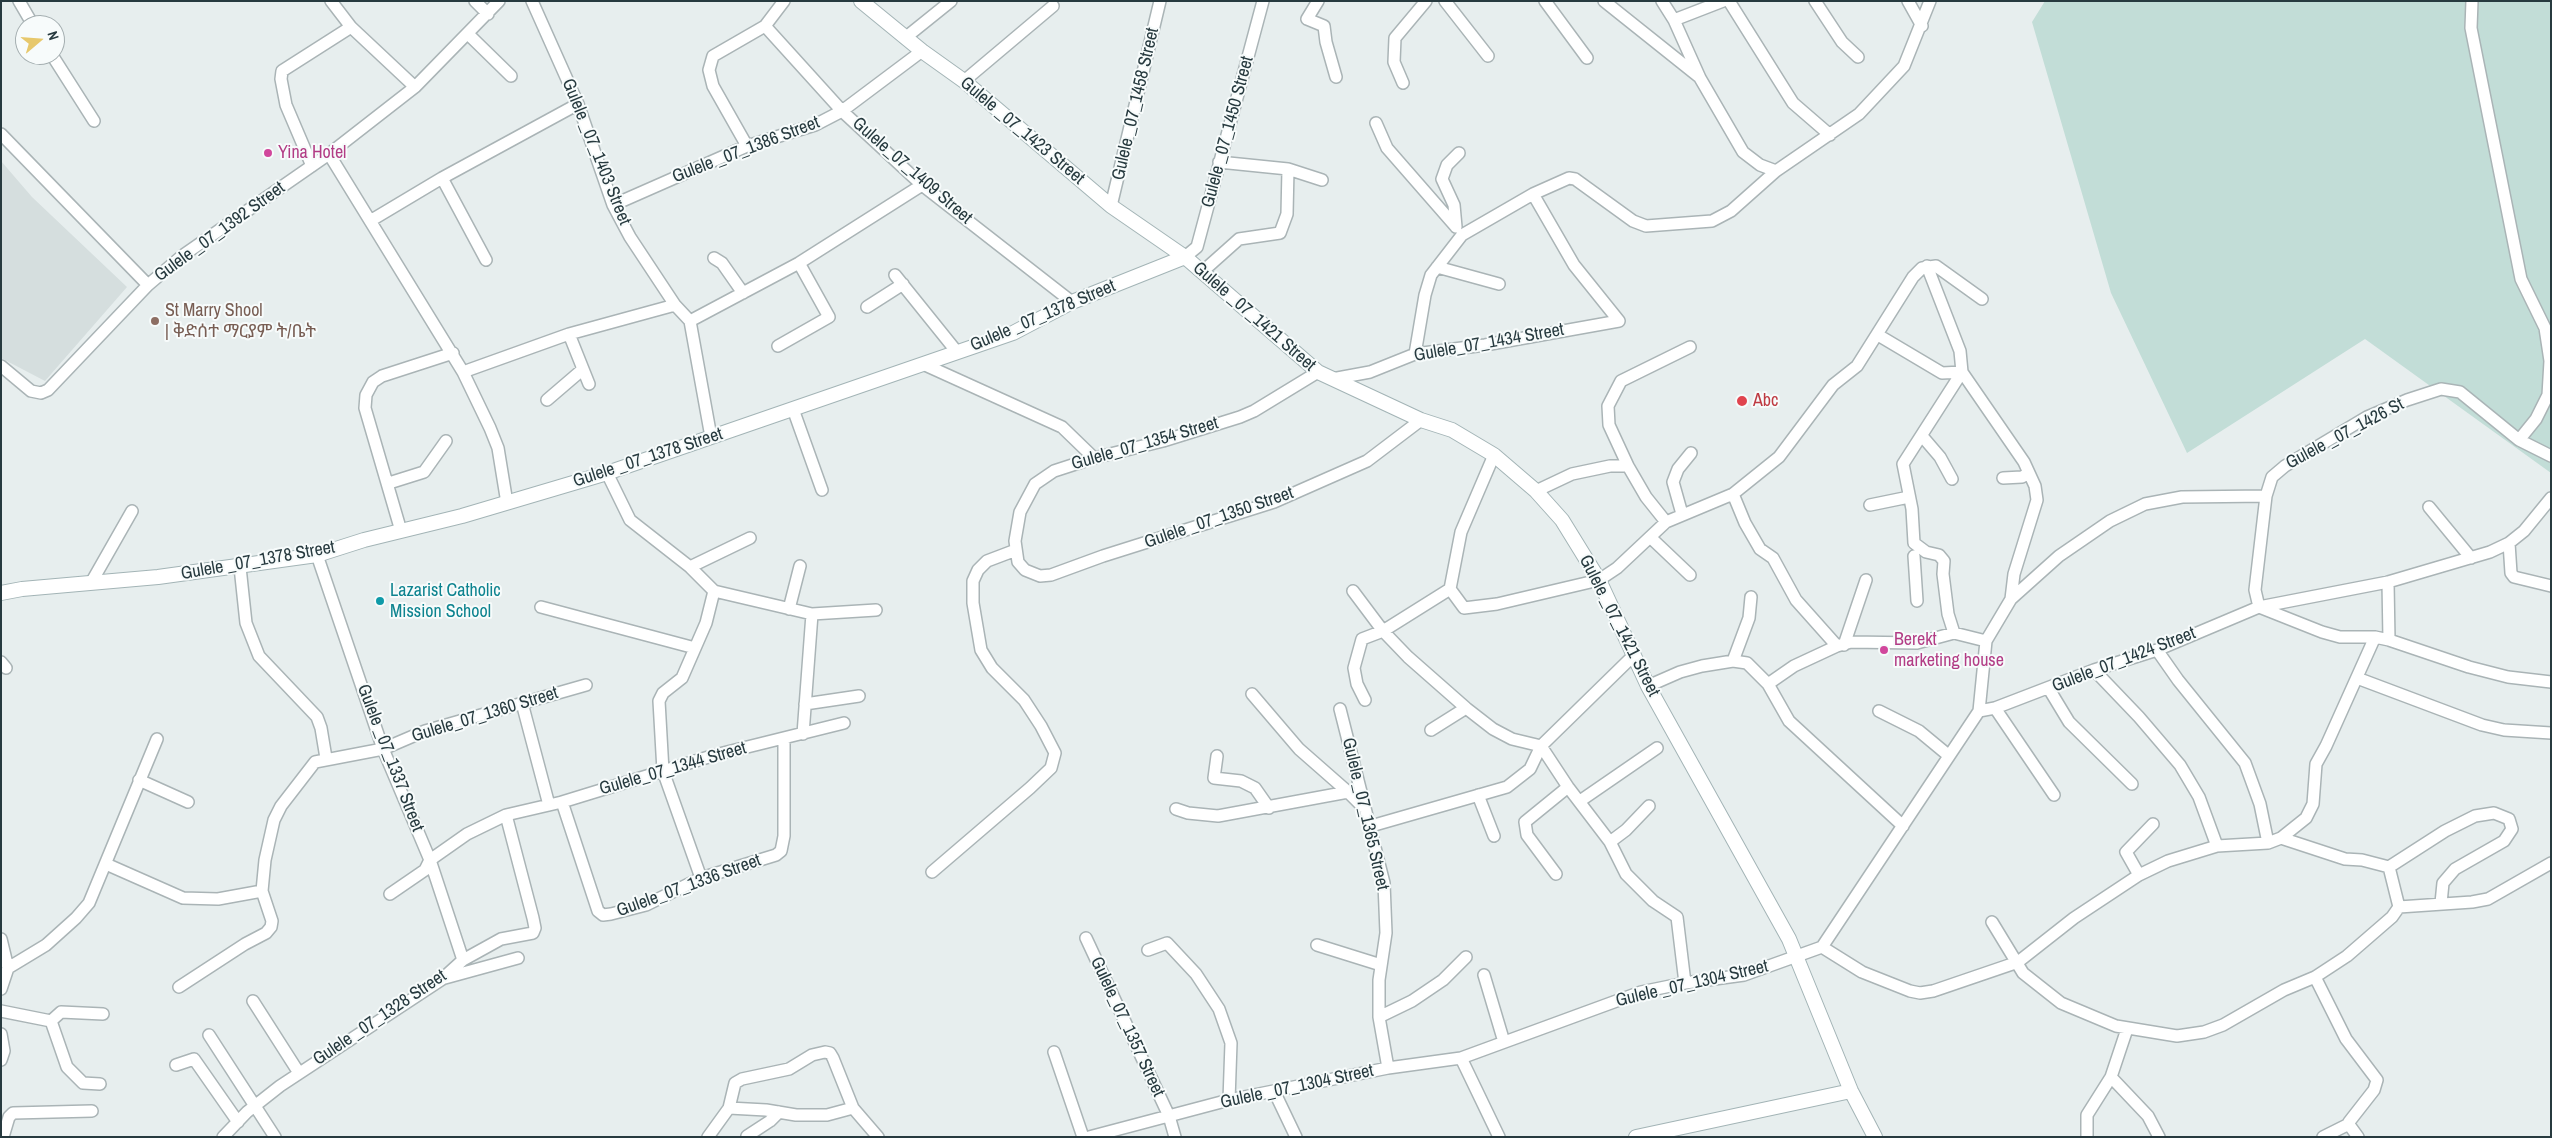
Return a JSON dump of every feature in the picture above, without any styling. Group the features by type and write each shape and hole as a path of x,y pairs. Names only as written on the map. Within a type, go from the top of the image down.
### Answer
{"main road":[{"name":"Gulele _07_1423 Street","path":"861,1 905,38 964,80 1111,206 1185,258"},
{"name":"Gulele _07_1421 Street","path":"1185,258 1318,372 1421,420 1452,430 1494,455 1536,491 1562,520 1599,580 1632,656 1780,921 1850,1091 1875,1137"},
{"name":"Gulele _07_1378 Street","path":"1,593 22,589 240,567 317,555 507,503 607,473 1013,332 1072,302 1185,258"},
{"path":"1636,1137 1850,1091"}],"street":[{"path":"19,1 27,15"},
{"path":"330,1 351,27 415,87"},
{"path":"475,1 488,14"},
{"name":"Gulele _07_1392 Street","path":"1,366 31,391 41,393 48,390 148,285 182,256 330,154 415,87 499,1"},
{"name":"Gulele _07_1403 Street","path":"532,1 578,104 613,205 630,237 675,305 690,321"},
{"path":"747,146 713,86 709,70 712,56 766,26 784,1"},
{"path":"905,38 951,1"},
{"name":"Gulele _07_1458 Street","path":"1111,206 1160,1"},
{"name":"Gulele _07_1450 Street","path":"1185,258 1197,248 1263,1"},
{"path":"1318,1 1307,19 1324,26 1326,42 1336,77"},
{"path":"1403,83 1394,62 1395,38 1426,1"},
{"path":"1445,1 1488,56"},
{"path":"1545,1 1587,58"},
{"path":"1604,1 1700,78"},
{"path":"1662,1 1674,20 1700,78 1743,152 1760,165 1776,171"},
{"path":"1674,20 1723,1"},
{"path":"1729,1 1793,102 1830,135"},
{"path":"1815,1 1842,42 1858,57"},
{"path":"1908,1 1922,26"},
{"path":"1416,354 1425,296 1431,275 1459,231 1563,180 1575,179 1633,221 1646,226 1693,224 1712,221 1730,211 1776,171 1859,114 1904,66 1922,26 1930,1"},
{"path":"2472,1 2471,28 2521,279 2545,328 2550,361 2548,395 2536,419 2519,440 2551,456"},
{"path":"964,80 1053,6"},
{"name":"Gulele_07_1409 Street","path":"766,26 842,111 922,184 1072,302"},
{"path":"312,166 286,105 281,79 282,71 351,27"},
{"path":"468,34 512,76"},
{"name":"Gulele _07_1386 Street","path":"613,205 747,146 815,125 842,111 922,51"},
{"path":"58,65 94,121"},
{"path":"370,221 442,178 578,104"},
{"path":"1376,123 1387,148 1459,231"},
{"path":"1,134 148,285"},
{"path":"1459,153 1447,165 1442,179 1454,206 1459,231"},
{"path":"330,154 463,372 495,441 507,503"},
{"path":"1219,162 1288,169 1322,180"},
{"path":"1202,272 1239,239 1280,233 1287,214 1288,169"},
{"path":"442,178 486,260"},
{"path":"711,437 690,321 799,263 922,184"},
{"name":"Gulele_07_1434 Street","path":"1332,379 1370,372 1416,354 1485,345 1619,321 1574,265 1533,194"},
{"path":"714,258 722,263 743,293"},
{"path":"778,346 829,317 799,263"},
{"path":"1494,455 1462,532 1450,589 1464,608 1497,604 1599,580 1666,522 1733,494 1779,457 1795,438 1820,400 1833,385 1857,366 1878,336 1913,277 1927,266 1936,266 1982,299"},
{"path":"1927,266 1960,352 1962,372 2024,462 2037,500 2014,574 2011,599"},
{"path":"1437,267 1499,284"},
{"path":"896,275 957,352"},
{"path":"867,307 903,284"},
{"path":"463,372 569,334 675,305"},
{"path":"569,334 589,384"},
{"path":"1878,336 1942,373 1962,372"},
{"path":"1666,522 1646,497 1628,466 1609,425 1608,406 1621,381 1690,347"},
{"path":"401,531 389,483 365,408 366,395 372,382 382,376 453,353"},
{"path":"923,364 1062,426 1094,458"},
{"path":"547,400 582,370"},
{"name":"Gulele_07_1354 Street","path":"1016,550 1015,541 1020,512 1035,484 1054,471 1094,458 1163,441 1254,411 1318,372"},
{"path":"1954,633 1946,599 1943,574 1944,561 1938,556 1926,552 1914,543 1903,464 1962,372"},
{"name":"Gulele _07_1426 St","path":"2259,607 2256,590 2266,496 2272,477 2278,470 2367,417 2407,400 2441,390 2460,392 2519,440"},
{"path":"793,409 822,490"},
{"name":"Gulele _07_1350 Street","path":"1016,550 1018,562 1025,570 1040,576 1051,575 1103,556 1213,523 1274,502 1367,461 1421,420"},
{"path":"1922,436 1940,457 1952,479"},
{"path":"389,483 424,472 446,441"},
{"path":"1682,514 1673,482 1678,469 1691,453"},
{"path":"1536,491 1572,474 1610,466 1628,466"},
{"path":"607,473 630,520 690,567 714,591 812,614 876,610"},
{"path":"2003,478 2022,477 2029,473"},
{"path":"1733,494 1745,523 1760,549 1773,558 1796,600 1840,645"},
{"path":"1796,957 1822,947 1979,710 1986,641 2011,599 2059,556 2110,521 2145,504 2182,497 2266,496"},
{"path":"1870,505 1909,497"},
{"name":"Gulele_07_1424 Street","path":"1979,710 1995,708 2049,689 2094,670 2157,650 2259,607 2388,582 2490,552 2509,543 2524,531 2551,498"},
{"path":"2430,508 2471,558"},
{"path":"91,583 132,511"},
{"path":"1650,537 1690,575"},
{"path":"690,567 750,538"},
{"path":"2509,543 2514,578 2551,586"},
{"path":"932,872 1051,768 1055,754 1041,726 1024,700 992,668 981,650 973,603 973,581 978,570 987,561 1016,550"},
{"path":"1917,601 1910,557 1926,552"},
{"name":"Gulele _07_1337 Street","path":"317,555 383,749 430,860 463,960"},
{"path":"789,609 800,566"},
{"path":"180,988 245,944 266,933 270,927 272,921 262,890 264,860 274,820 281,806 315,762 326,758 321,728 317,718 259,656 246,623 240,567"},
{"path":"1840,645 1866,580"},
{"path":"2388,582 2389,640"},
{"path":"1365,700 1357,684 1354,668 1362,639 1383,631 1450,589"},
{"path":"701,878 663,771 660,696 682,678 706,623 714,591"},
{"path":"1353,591 1383,631 1408,657 1466,708 1493,729 1512,739 1541,746 1610,842 1626,874 1642,891 1677,918 1685,983"},
{"path":"1733,660 1749,618 1751,598"},
{"path":"541,606 695,648"},
{"path":"2259,607 2322,632 2340,636 2375,637 2389,640 2469,667 2508,677 2551,682"},
{"path":"803,734 812,614"},
{"path":"1768,684 1794,666 1840,645 1851,642 1917,643 1954,633 1986,641"},
{"path":"1822,947 1862,972 1920,993 2018,962 2074,918 2138,875 2168,861 2217,846 2268,843 2281,838 2306,818 2313,804 2316,764 2375,637"},
{"path":"2157,650 2190,696 2245,762 2260,804 2268,843"},
{"path":"1371,826 1507,787 1530,769 1541,746 1632,656"},
{"path":"1648,686 1680,672 1733,660 1747,662 1768,684 1789,721 1903,826"},
{"path":"2094,670 2139,717 2180,765 2199,797 2217,846"},
{"path":"2357,678 2482,725 2504,730 2551,733"},
{"name":"Gulele_07_1360 Street","path":"326,758 383,749 425,731 586,685"},
{"path":"2049,689 2069,722 2132,784"},
{"path":"1252,694 1299,749 1348,792 1363,808"},
{"path":"805,704 858,696"},
{"path":"390,894 425,870 430,860 467,834 506,815 549,805 522,704"},
{"path":"1431,730 1466,708"},
{"path":"1995,708 2054,795"},
{"name":"Gulele _07_1365 Street","path":"1340,709 1363,808 1371,826 1384,883 1386,919 1381,965 1379,1017 1388,1068"},
{"path":"1879,711 1919,731 1948,755"},
{"name":"Gulele_07_1344 Street","path":"549,805 715,755 844,723"},
{"name":"Gulele_07_1336 Street","path":"562,802 598,911 603,915 646,905 701,878 776,855 783,845 784,738"},
{"path":"8,968 46,945 76,918 88,903 157,740"},
{"path":"1580,801 1657,748"},
{"path":"1217,756 1214,778 1241,781 1255,788 1269,808"},
{"path":"139,780 188,802"},
{"path":"1556,874 1527,835 1525,822 1568,786"},
{"path":"1176,809 1188,813 1218,816 1348,792"},
{"path":"1478,795 1494,836"},
{"path":"1610,842 1626,830 1648,806"},
{"path":"2281,838 2345,859 2362,860 2389,867 2445,831 2475,816 2494,813 2509,819 2512,829 2504,841 2455,869 2449,876 2444,884 2441,902"},
{"name":"Gulele _07_1328 Street","path":"223,1137 256,1105 299,1073 441,980 463,960 501,939 532,933 534,928 533,918 506,815"},
{"path":"2138,875 2126,852 2153,824"},
{"path":"1992,922 2018,962 2022,973 2034,984 2061,1002 2089,1016 2127,1029 2170,1036 2204,1032 2237,1018 2284,990 2315,977 2348,956 2392,917 2399,907 2441,902 2472,902 2488,899 2551,863"},
{"path":"106,864 183,898 218,899 262,890"},
{"path":"2389,867 2399,907"},
{"name":"Gulele_07_1357 Street","path":"1086,938 1169,1116 1175,1137"},
{"path":"1,939 8,968 1,989"},
{"path":"1148,950 1167,943 1196,974 1219,1009 1230,1043 1229,1100"},
{"path":"1317,945 1381,965"},
{"path":"1379,1017 1412,1001 1443,980 1466,957"},
{"name":"Gulele _07_1304 Street","path":"1089,1137 1229,1100 1388,1068 1461,1058 1641,992 1685,983 1744,975 1796,957"},
{"path":"441,980 518,958"},
{"path":"1484,975 1504,1042"},
{"path":"2315,977 2346,1039 2377,1080 2374,1090 2349,1124 2323,1137"},
{"path":"253,1001 299,1073"},
{"path":"1,1011 51,1021"},
{"path":"51,1021 61,1012 103,1014"},
{"path":"51,1021 67,1067 83,1083 100,1084"},
{"path":"2087,1137 2088,1115 2111,1077 2127,1029"},
{"path":"1,1034 4,1051 1,1060"},
{"path":"209,1035 275,1137"},
{"path":"708,1137 729,1108 735,1083 742,1079 789,1069 812,1055 825,1052 830,1053 833,1058 853,1108 878,1137"},
{"path":"1054,1052 1084,1137"},
{"path":"1461,1058 1499,1137"},
{"path":"176,1065 194,1059 238,1122"},
{"path":"2111,1077 2148,1116 2159,1137"},
{"path":"1274,1091 1296,1137"},
{"path":"729,1108 796,1115 827,1114 853,1108"},
{"path":"3,1137 9,1117 13,1112 92,1111"},
{"path":"747,1136 770,1121 779,1112"},
{"path":"2349,1124 2358,1137"}],"shaded area":[{"path":"1,161 32,197 127,287 45,381 1,358"}],"green space":[{"path":"2045,1 2551,1 2551,473 2365,339 2187,453 2111,293 2032,22"}],"place":[{"name":"Yina Hotel","path":"268,153"},
{"name":"St Marry Shool | ቅድሰተ ማርያም ት/ቤት","path":"155,321"},
{"name":"Abc","path":"1742,401"},
{"name":"Lazarist Catholic Mission School","path":"380,601"},
{"name":"Berekt marketing house","path":"1884,650"}]}
